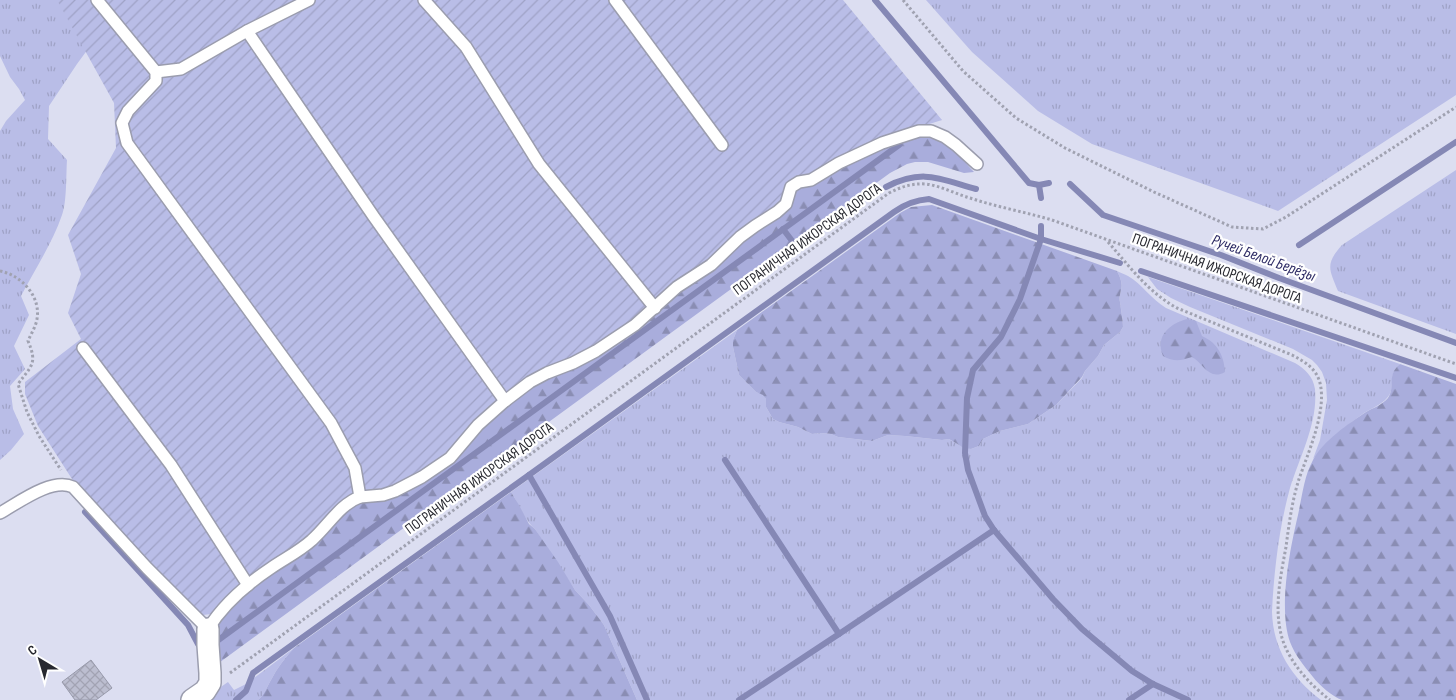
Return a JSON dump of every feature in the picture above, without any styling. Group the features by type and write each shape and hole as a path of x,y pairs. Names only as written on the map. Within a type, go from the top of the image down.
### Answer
{"street":[{"path":"192,700 205,691 210,683 208,629"}],"lane":[{"path":"97,0 156,72 156,81 128,111 122,123 127,143 331,423 355,468 360,498"},
{"path":"156,72 181,69 247,31 308,0"},
{"path":"424,0 466,47 539,164 654,308"},
{"path":"615,0 722,145"},
{"path":"247,31 374,217 505,401"},
{"path":"0,514 48,487 67,484 73,487 147,568 208,629 218,614 248,585 304,547 347,504 360,498 389,493 422,477 450,458 478,425 505,401 530,382 596,351 635,325 678,287 711,265 754,226 777,212 786,204 791,187 799,182 815,177 838,163 873,146 919,131 930,131 944,137 976,164"},
{"path":"83,348 171,466 248,585"}],"path":[{"path":"903,0 963,71 1016,118 1065,148 1154,192 1232,227 1263,230 1456,107"},
{"name":"ПОГРАНИЧНАЯ ИЖОРСКАЯ ДОРОГА","path":"254,656 881,199 900,187 911,184 927,184 971,199 1027,212 1456,364"},
{"path":"1107,240 1150,289 1163,300 1177,308 1292,355 1310,365 1316,373 1320,384 1319,415 1291,516 1278,608 1281,634 1292,661 1320,692 1330,700"},
{"path":"0,271 8,272 18,278 29,290 37,305 36,321 28,341 33,356 32,365 18,384 26,412 39,436 73,487"}],"green space":[{"path":"0,0 72,0 88,49 49,106 48,139 67,160 65,203 53,236 21,296 29,315 14,346 25,369 10,386 13,409 24,434 0,460 0,131 6,121 25,100 10,77 0,56"},
{"path":"57,0 843,0 942,120 920,127 828,165 716,255 620,328 584,352 524,379 496,400 469,426 450,449 433,463 391,487 370,493 318,530 211,614 203,615 133,547 72,479 38,426 25,394 25,382 81,339 68,313 81,274 68,235 116,148 114,103"},
{"path":"926,0 1456,0 1456,95 1278,211 1092,144 1038,111 972,52"},
{"path":"920,136 937,140 951,148 974,172 964,173 928,162 915,162 890,173 216,665 217,624 252,589 356,504 384,499 474,436 497,413 532,386 575,367 795,190 875,150"},
{"path":"1456,170 1456,334 1338,291 1330,267 1333,257 1342,245"},
{"path":"932,205 1117,271 1122,285 1120,299 1123,327 1120,332 1104,345 1082,377 1056,405 1028,424 1000,431 983,439 979,446 971,449 964,448 949,439 888,435 872,441 838,437 831,434 812,434 798,427 773,419 766,407 766,399 763,395 756,392 739,375 733,347 733,340 737,330 900,213 911,207"},
{"path":"1117,271 1133,279 1166,308 1295,363 1305,370 1312,380 1315,389 1314,414 1290,488 1283,518 1272,612 1276,638 1286,662 1301,682 1321,700 637,700 604,625 575,590 525,517 511,492 737,330 733,340 733,347 739,375 756,392 763,394 766,399 766,407 773,419 798,427 812,434 831,434 838,437 872,441 888,435 949,439 971,449 979,446 983,439 1000,431 1028,424 1056,405 1082,378 1104,345 1120,332 1123,327 1120,299 1122,285"},
{"path":"1148,277 1400,364 1393,373 1390,394 1382,403 1364,413 1343,429 1313,459 1320,440 1327,400 1326,383 1317,365 1293,349 1171,298 1157,289"},
{"path":"1187,319 1196,321 1202,336 1216,346 1222,355 1225,372 1219,374 1211,373 1192,357 1177,360 1163,356 1161,342 1165,332 1180,321"},
{"path":"1400,364 1456,384 1456,700 1342,700 1330,694 1322,687 1294,651 1290,642 1285,613 1286,578 1307,473 1313,460 1336,433 1388,398 1393,372"},
{"path":"511,492 529,524 535,529 558,562 575,590 604,625 637,700 258,700 284,659 294,648"},
{"path":"294,648 284,659 258,700 202,700 228,682 234,690 246,684"}],"building":[{"path":"91,660 112,688 96,700 75,700 62,682"}],"waterway":[{"name":"Ручей Белой Берёзы","path":"875,0 1029,183 1039,185 1049,183"},
{"path":"1299,245 1456,142"},
{"path":"217,641 899,145"},
{"path":"886,187 911,178 931,177 976,189"},
{"name":"Ручей Белой Берёзы","path":"1070,184 1103,215 1221,255 1456,343"},
{"path":"1039,185 1041,198"},
{"path":"647,700 610,616 529,475 894,212 910,203 929,199 1041,239 1120,263"},
{"path":"1041,226 1041,239 1020,299 1001,337 973,370 967,398 965,453 968,470 985,516 994,530 1053,599 1082,629 1132,671 1153,684 1188,700"},
{"path":"783,229 796,246"},
{"path":"1141,271 1456,378"},
{"path":"725,460 839,634"},
{"path":"236,700 246,691 253,673 529,475"},
{"path":"85,512 188,625 198,644"},
{"path":"739,700 994,530"},
{"path":"1129,700 1153,684"}]}
